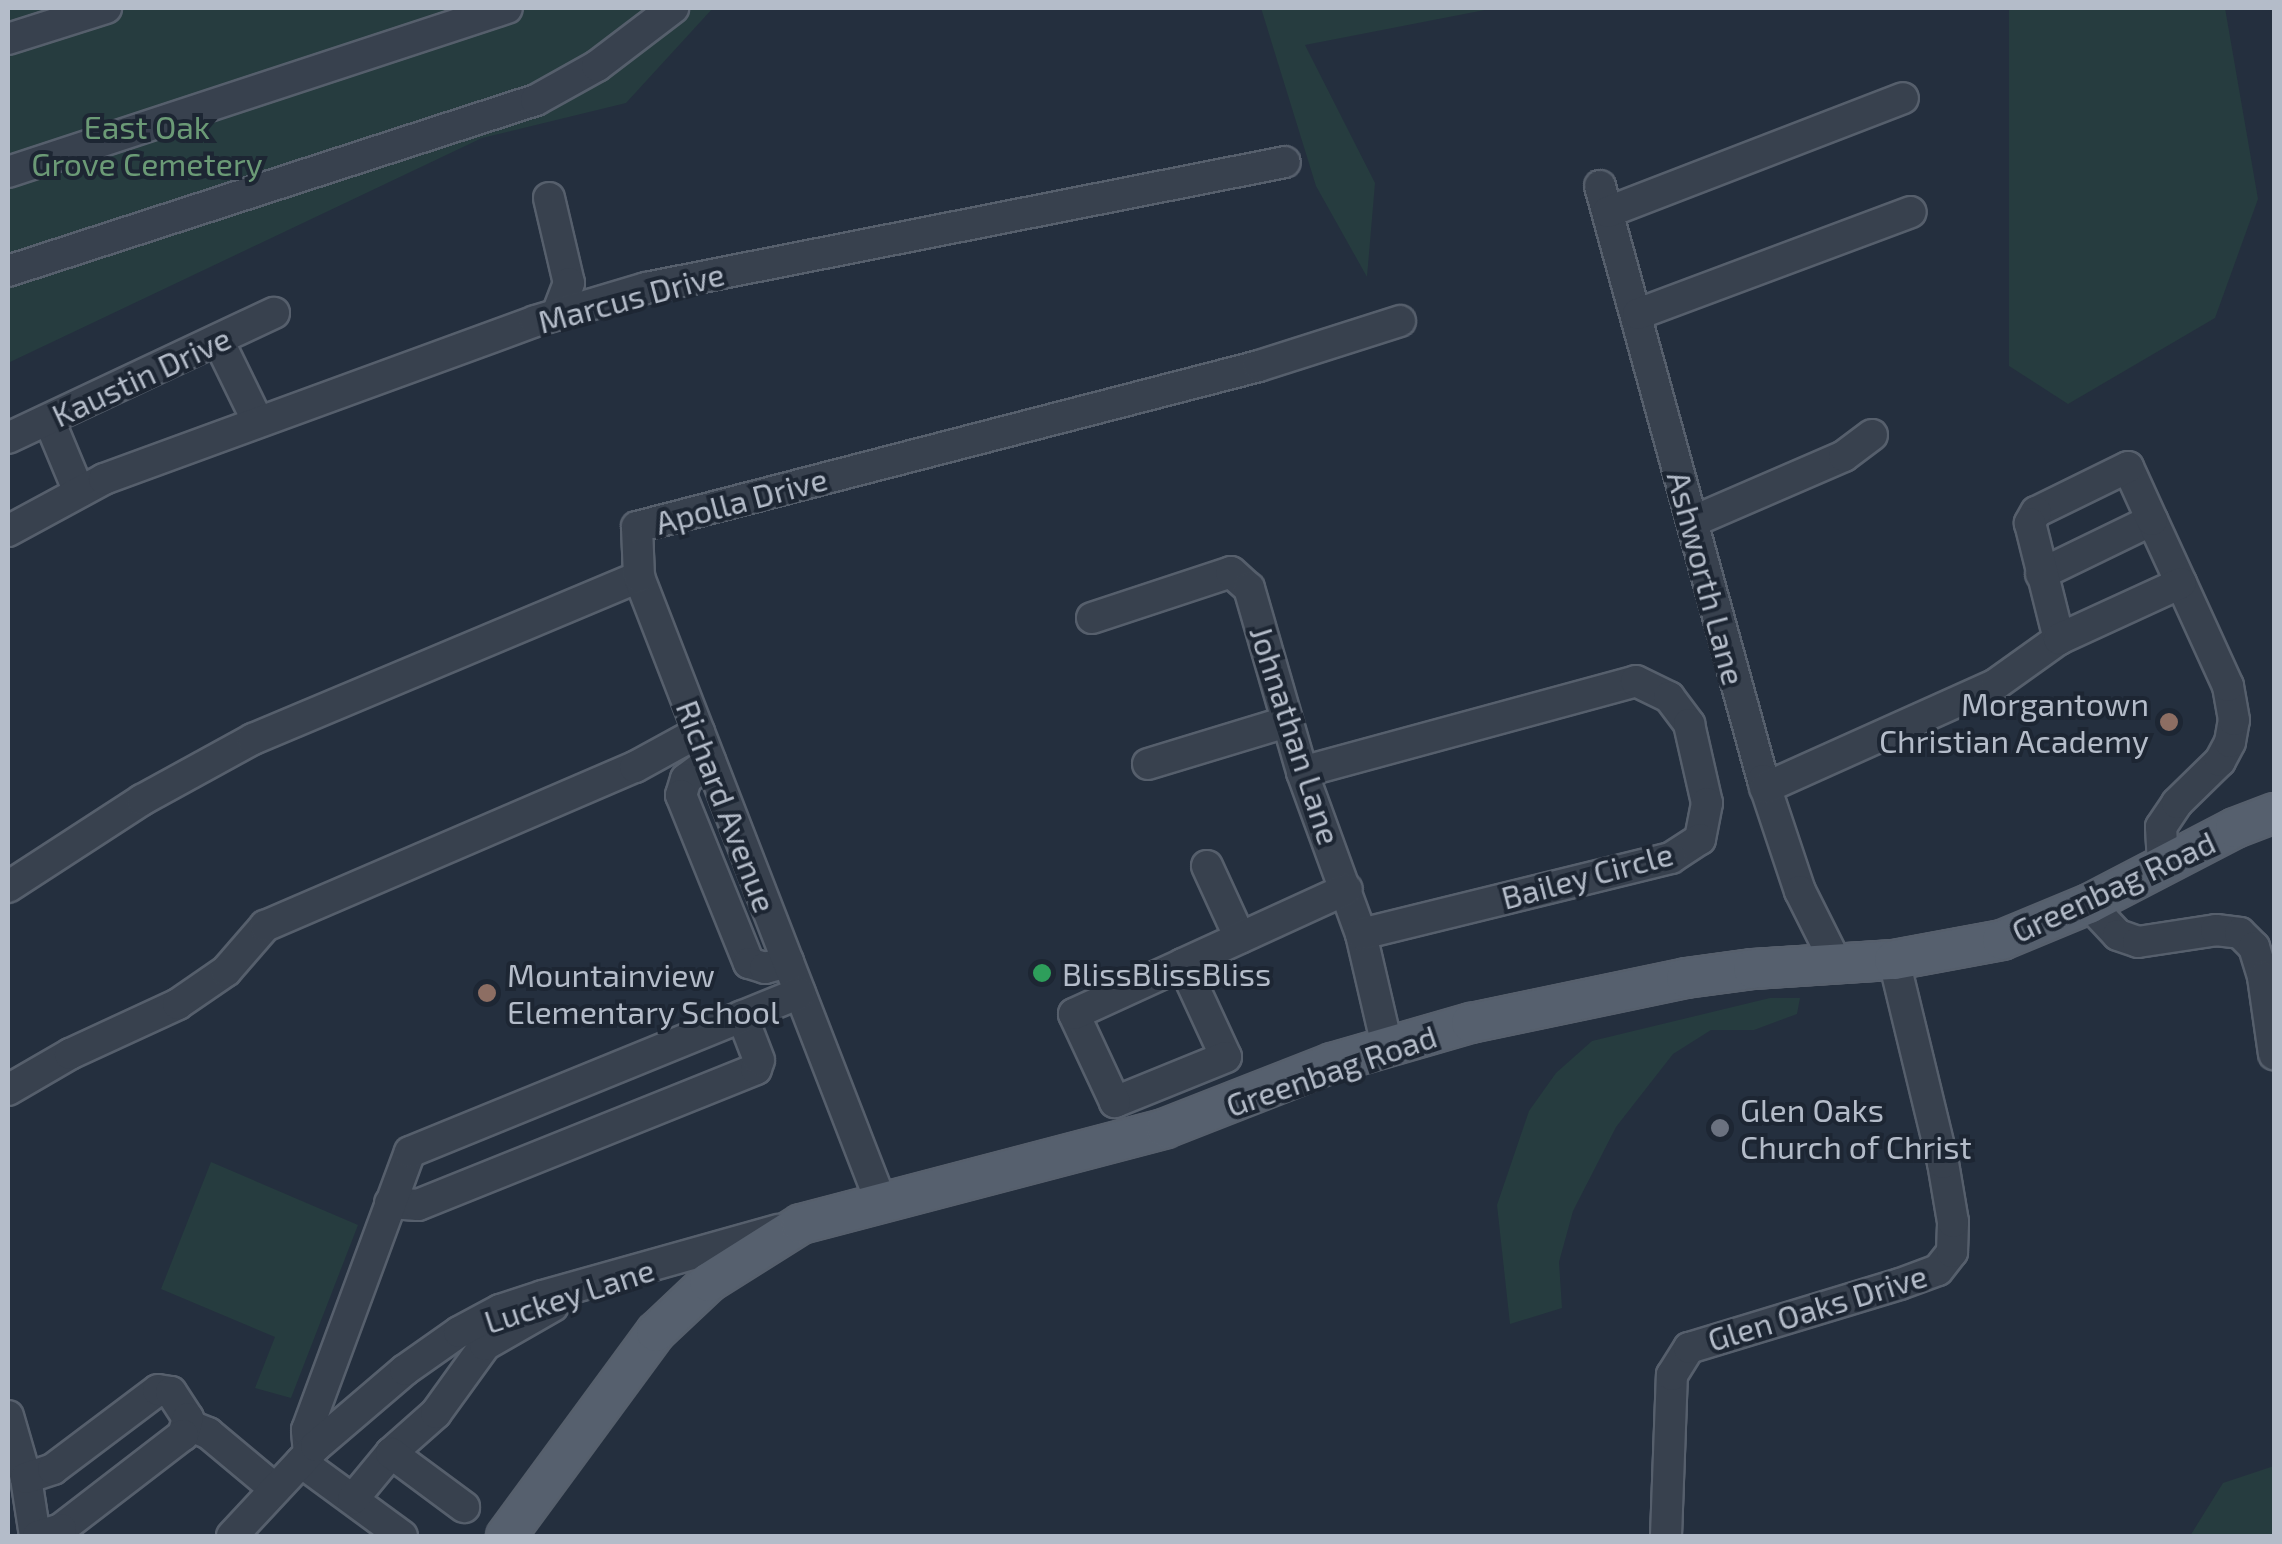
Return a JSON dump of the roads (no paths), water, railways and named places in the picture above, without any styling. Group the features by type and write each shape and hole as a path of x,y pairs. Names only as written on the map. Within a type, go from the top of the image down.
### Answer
{"main road":[{"name":"Greenbag Road","path":"506,1536 656,1332 709,1282 802,1224 1066,1157 1176,1124 1387,1046 1686,978 1894,960 2002,940 2089,904 2274,813"}],"street":[{"path":"8,39 106,8"},
{"path":"8,172 508,8"},
{"path":"8,271 536,100 597,66 673,8"},
{"name":"Ashworth Lane","path":"1836,963 1800,891 1765,788 1709,598 1694,522 1604,199 1903,98"},
{"name":"Marcus Drive","path":"8,531 79,492 258,422 557,314 646,288 1286,162"},
{"path":"549,198 569,283 557,314"},
{"path":"1638,314 1911,212"},
{"name":"Kaustin Drive","path":"8,438 274,313"},
{"name":"Apolla Drive","path":"8,887 170,783 253,738 639,577 637,527 1259,366 1400,321"},
{"path":"218,340 258,422"},
{"path":"48,420 79,492"},
{"path":"1694,522 1844,456 1872,435"},
{"path":"2059,639 2030,523 2036,512 2128,467 2228,686 2234,720 2230,742 2220,761 2177,803 2161,827 2163,865"},
{"path":"2041,574 2152,520"},
{"name":"Johnathan Lane","path":"1092,618 1232,572 1249,588 1302,772 1361,934 1387,1046"},
{"name":"Richard Avenue","path":"639,577 881,1202"},
{"path":"1765,788 1996,684 2059,639 2181,582"},
{"name":"Bailey Circle","path":"1302,772 1636,681 1669,698 1689,724 1707,802 1700,839 1672,858 1361,934"},
{"path":"1148,764 1286,722"},
{"path":"8,1090 70,1054 178,1004 226,971 265,926 635,767 699,732"},
{"path":"1207,866 1240,938"},
{"path":"1184,964 1226,1057 1115,1102 1074,1014 1347,889"},
{"path":"2089,904 2118,935 2138,942 2216,930 2240,933 2254,947 2274,1054"},
{"name":"Glen Oaks Drive","path":"1666,1536 1672,1375 1689,1348 1900,1284 1938,1270 1952,1252 1953,1222 1943,1162 1894,960"},
{"path":"402,1536 305,1458 307,1430 406,1160 422,1144 800,994"},
{"path":"390,1203 418,1205 756,1069 759,1060 742,1016"},
{"path":"1158,1084 1176,1124"},
{"name":"Luckey Lane","path":"232,1536 305,1458 405,1370 500,1310 802,1224"},
{"path":"352,1499 391,1453 436,1412 486,1345 550,1309 564,1291"},
{"path":"26,1478 53,1469 158,1390 171,1392 188,1425 208,1433 274,1489"},
{"path":"8,1416 35,1528"},
{"path":"8,1532 62,1529 183,1436 188,1425"},
{"path":"391,1453 464,1507"}],"place":[{"name":"Morgantown Christian Academy","path":"2169,722"},
{"name":"BlissBlissBliss","path":"1042,973"},
{"name":"Mountainview Elementary School","path":"487,993"},
{"name":"Glen Oaks Church of Christ","path":"1720,1128"}],"park label":[{"name":"East Oak Grove Cemetery","path":"147,146"}]}
